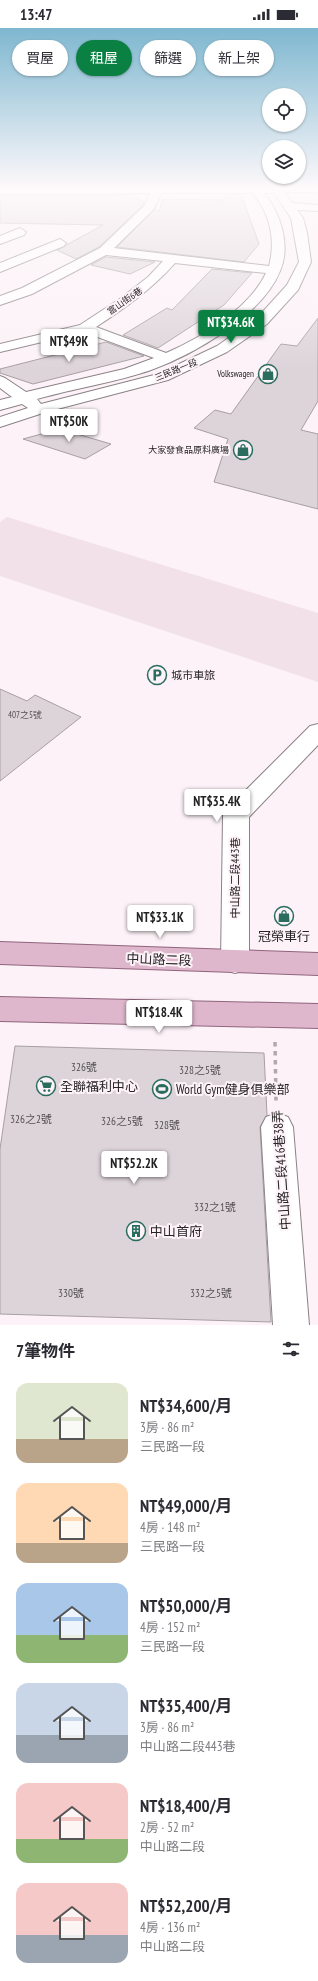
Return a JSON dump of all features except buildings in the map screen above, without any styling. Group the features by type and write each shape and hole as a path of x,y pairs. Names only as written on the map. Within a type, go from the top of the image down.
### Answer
{"main road":[{"name":"中山路二段","path":"0,953 318,964"},
{"path":"0,1009 318,1016"}],"street":[{"path":"0,268 47,249"},
{"path":"0,301 28,291 107,249"},
{"path":"276,265 277,249"},
{"path":"104,251 172,259 276,265 311,263 310,249"},
{"name":"富山街6巷","path":"0,348 85,328 126,301 153,280 172,259"},
{"name":"三民路一段","path":"0,422 40,409 163,377 205,358 246,334 262,321 293,288 311,263"},
{"name":"三民路一段","path":"0,405 58,388 129,372 167,358 222,328 236,318 260,293 276,265"},
{"path":"85,328 167,358"},
{"path":"222,328 246,334"},
{"path":"0,381 40,409"},
{"name":"中山路二段443巷","path":"235,962 236,815 318,731"},
{"name":"中山路二段416巷38弄","path":"277,1127 291,1325"}],"path":[{"name":"中山路二段416巷38弄","path":"274,1015 277,1127"}],"shaded area":[{"path":"7,517 318,613 318,682 0,576 0,522"}],"place":[{"name":"Volkswagen","path":"268,374"},
{"name":"大家發食品原料廣場","path":"243,450"},
{"name":"城市車旅","path":"157,675"},
{"name":"冠榮車行","path":"284,916"},
{"name":"全聯福利中心","path":"46,1086"},
{"name":"World Gym健身俱樂部","path":"162,1089"},
{"name":"中山首府","path":"136,1231"}]}
